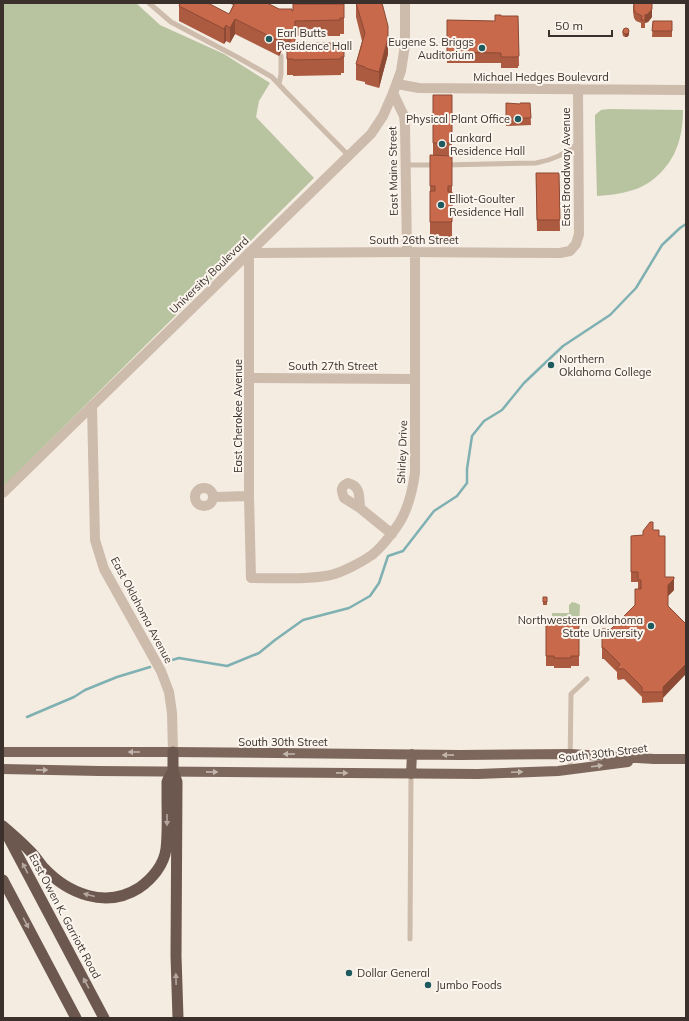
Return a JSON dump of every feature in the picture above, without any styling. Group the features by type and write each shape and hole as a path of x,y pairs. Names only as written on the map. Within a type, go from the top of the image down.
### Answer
{"highway":[{"path":"173,752 173,771 177,782 176,956 178,1018"},
{"path":"3,826 30,851 44,868 68,887 77,892 100,898 111,898 131,893 147,882 157,871 163,859 166,850 167,838 167,781 173,771"},
{"name":"East Owen K. Garriott Road","path":"3,826 104,1018"},
{"path":"3,880 76,1018"}],"main road":[{"name":"South 30th Street","path":"3,752 460,755 570,754 654,759"},
{"path":"411,774 412,754"},
{"name":"South 30th Street","path":"3,769 478,774 551,771 654,759"},
{"path":"654,759 686,759"}],"street":[{"name":"University Boulevard","path":"3,493 371,134 383,116 401,72 405,45 405,3"},
{"name":"Michael Hedges Boulevard","path":"395,88 686,90"},
{"name":"East Maine Street","path":"395,88 404,116 405,165 411,252 415,379"},
{"name":"East Broadway Avenue","path":"576,244 579,234 578,89"},
{"name":"South 26th Street","path":"249,253 560,253 570,251 576,244"},
{"name":"East Cherokee Avenue","path":"249,253 249,496 251,578"},
{"name":"South 27th Street","path":"250,378 415,379"},
{"name":"Shirley Drive","path":"251,578 313,577 333,574 355,565 372,554 392,534 404,515 412,493 415,473 415,379"},
{"name":"East Oklahoma Avenue","path":"92,406 95,540 104,569 161,671 169,692 172,713 173,752"},
{"path":"214,497 249,496"},
{"path":"360,508 392,534"}],"lane":[{"path":"149,3 171,22 272,77 349,156"},
{"path":"278,84 281,74 281,56"},
{"path":"405,165 536,163 558,157 572,149 578,143"},
{"path":"570,769 571,694 587,679"},
{"path":"410,939 411,774"}],"green space":[{"path":"3,3 136,3 160,25 224,54 270,83 259,101 256,117 314,178 3,487"},
{"path":"601,110 683,110 682,126 679,142 675,152 668,164 658,176 640,188 615,194 597,196 595,115"},
{"path":"572,602 580,605 579,626 552,627 552,613 569,613 569,605"}],"building":[{"path":"180,3 208,3 229,14 235,3 267,3 279,9 292,9 292,11 293,4 344,4 344,18 340,18 340,20 295,21 295,43 344,43 344,57 341,57 341,59 287,59 287,42 290,42 290,38 282,34 279,41 235,19 230,28 226,25 224,29 179,6"},
{"path":"356,3 382,3 388,26 388,38 379,72 356,64 365,33"},
{"path":"634,3 652,3 652,9 645,15 645,20 641,20 642,16 634,10"},
{"name":"Eugene S. Briggs Auditorium","path":"495,15 518,16 518,57 501,57 501,53 447,52 447,20 495,21"},
{"path":"653,21 672,21 672,31 652,31"},
{"path":"626,28 629,31 626,34 623,31"},
{"name":"Lankard Residence Hall","path":"433,95 452,95 452,143 433,143"},
{"path":"506,103 530,103 531,118 506,118"},
{"name":"Elliot-Goulter Residence Hall","path":"430,155 452,156 452,186 448,186 448,192 452,192 452,222 430,222 430,191 435,191 435,186 430,186"},
{"path":"536,173 559,173 560,220 537,220"},
{"name":"Northwestern Oklahoma State University","path":"650,522 653,522 653,530 659,530 659,536 665,536 665,577 674,577 668,585 668,606 686,624 686,664 663,687 663,692 642,692 642,687 624,669 618,669 617,668 620,664 604,648 602,648 602,629 611,629 635,605 635,589 641,589 641,580 638,580 638,572 631,572 631,536 643,535 643,531"},
{"path":"543,597 547,597 547,602 543,602"},
{"path":"554,620 572,620 572,624 579,624 579,656 571,656 571,658 554,658 554,656 546,656 546,624 554,624"}],"waterway":[{"path":"165,662 179,658 227,666 259,653 303,620 349,608 370,596 379,583 388,556 403,551 434,511 457,496 467,483 467,469 472,436 484,421 502,410 524,383 563,346 610,315 636,288 662,245 686,224"},
{"path":"27,717 74,697 85,690 117,677 150,667"}],"place":[{"name":"Earl Butts Residence Hall","path":"269,39"},
{"name":"Eugene S. Briggs Auditorium","path":"482,48"},
{"name":"Physical Plant Office","path":"518,119"},
{"name":"Lankard Residence Hall","path":"442,144"},
{"name":"Elliot-Goulter Residence Hall","path":"441,205"},
{"name":"Northern Oklahoma College","path":"551,365"},
{"name":"Northwestern Oklahoma State University","path":"651,626"},
{"name":"Dollar General","path":"349,973"},
{"name":"Jumbo Foods","path":"428,985"}]}
